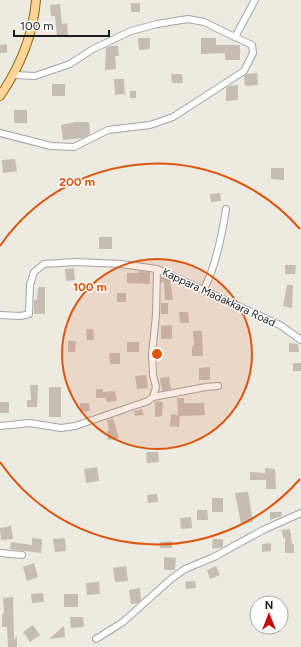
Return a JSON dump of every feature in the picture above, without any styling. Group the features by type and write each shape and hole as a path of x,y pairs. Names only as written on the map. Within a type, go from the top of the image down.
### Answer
{"main road":[{"path":"0,96 15,75 27,47 35,18 36,0"}],"street":[{"path":"235,36 255,0"},
{"path":"0,132 51,146 74,147 108,130 150,125 173,117 244,71 253,53 252,45 235,36 204,22 188,19 158,24 131,32 93,49 70,64 35,76 15,75"},
{"path":"204,289 212,273 216,250 222,233 226,209"},
{"path":"0,315 21,316 28,314 32,278 34,272 44,264 76,262 121,264 157,269"},
{"name":"Kappara Madakkara Road","path":"153,397 156,387 153,375 152,354 156,315 157,269 204,289 280,325 301,340"},
{"path":"0,426 30,423 61,428 75,426 148,401 153,397 218,386"},
{"path":"96,639 123,622 171,578 185,569 214,557 263,530 301,513"},
{"path":"0,553 22,555"}],"building":[{"path":"131,3 140,3 140,12 131,12"},
{"path":"60,4 62,24 67,23 68,36 57,36 55,16 51,16 50,5"},
{"path":"138,38 150,38 150,49 139,50"},
{"path":"201,38 216,38 216,45 240,45 240,60 225,60 225,53 201,54"},
{"path":"7,44 7,53 0,53 0,45"},
{"path":"110,46 118,46 119,56 115,56 116,69 105,70 106,48"},
{"path":"257,73 258,85 245,86 244,76 247,74"},
{"path":"171,74 182,74 183,83 172,83"},
{"path":"114,79 124,79 125,94 115,95"},
{"path":"52,84 65,84 65,96 52,96"},
{"path":"238,85 238,100 226,101 226,88"},
{"path":"130,91 136,91 136,98 130,98"},
{"path":"14,110 27,110 27,123 14,123"},
{"path":"76,122 89,122 90,134 83,138 63,140 61,125"},
{"path":"15,159 17,171 3,173 2,160"},
{"path":"271,168 284,168 284,180 271,179"},
{"path":"220,193 221,201 211,202 210,194"},
{"path":"99,237 112,237 112,249 99,249"},
{"path":"285,265 296,265 295,274 285,274"},
{"path":"74,268 75,280 66,281 65,269"},
{"path":"139,271 150,272 150,284 127,283 127,273 139,273"},
{"path":"161,276 170,280 173,300 165,300 164,282 161,282"},
{"path":"287,285 293,285 292,308 283,306"},
{"path":"38,287 45,287 45,314 34,314 34,300 37,300"},
{"path":"117,293 126,293 126,302 117,302"},
{"path":"161,303 168,303 168,314 161,314"},
{"path":"179,312 188,312 189,323 180,323"},
{"path":"172,325 172,339 161,339 161,326"},
{"path":"86,329 93,329 94,340 87,340"},
{"path":"193,331 202,331 203,356 192,356 192,346 194,346"},
{"path":"68,341 76,341 75,352 68,352"},
{"path":"127,342 139,342 139,352 127,352"},
{"path":"289,343 298,344 299,352 289,352"},
{"path":"109,353 120,353 120,364 110,364"},
{"path":"293,363 301,363 301,371 293,371"},
{"path":"210,367 210,380 199,380 199,368"},
{"path":"146,375 148,388 137,389 135,376"},
{"path":"169,377 171,389 162,391 160,378"},
{"path":"30,385 38,385 37,407 27,407 27,400 31,400"},
{"path":"49,387 61,387 61,417 49,417"},
{"path":"96,389 103,389 103,392 115,391 117,401 107,402 106,398 96,398"},
{"path":"177,398 184,398 184,403 204,403 205,415 180,416 179,427 170,426 171,414 178,415"},
{"path":"155,401 163,402 162,416 155,417"},
{"path":"0,402 9,402 9,413 0,413"},
{"path":"80,403 89,403 90,411 80,412"},
{"path":"142,409 144,415 135,416 134,411"},
{"path":"113,418 119,438 108,440 107,431 109,431 107,420"},
{"path":"146,452 158,452 159,462 147,463"},
{"path":"97,467 99,481 86,483 84,469"},
{"path":"265,468 275,469 276,489 266,489 266,480 250,480 250,472 265,473"},
{"path":"248,492 253,522 241,524 235,493"},
{"path":"157,494 158,502 148,503 147,495"},
{"path":"212,498 223,498 223,512 212,512"},
{"path":"197,510 207,510 208,520 197,520"},
{"path":"270,512 282,512 282,516 270,520"},
{"path":"191,517 192,528 181,529 180,518"},
{"path":"11,526 13,539 1,540 0,528"},
{"path":"290,529 292,544 294,544 294,553 285,553 285,537 283,538 282,530"},
{"path":"32,538 42,539 41,553 10,549 11,542 32,545"},
{"path":"65,538 66,551 55,552 53,539"},
{"path":"213,539 223,539 223,547 212,549"},
{"path":"172,541 172,548 160,548 160,542"},
{"path":"271,543 271,551 262,552 262,544"},
{"path":"164,557 176,558 175,570 164,570"},
{"path":"34,563 38,577 27,581 23,567"},
{"path":"126,566 128,581 115,582 113,568"},
{"path":"216,566 220,575 210,579 207,570"},
{"path":"195,581 196,588 186,589 185,582"},
{"path":"99,582 100,594 87,595 86,583"},
{"path":"140,588 141,600 138,603 131,604 129,590"},
{"path":"43,593 44,602 32,603 31,594"},
{"path":"64,594 78,594 78,607 64,607"},
{"path":"13,597 14,639 17,637 17,647 8,647 7,627 2,627 2,614 4,614 3,598"},
{"path":"70,617 83,617 84,627 71,628"},
{"path":"33,625 40,635 30,642 23,632"},
{"path":"64,626 65,637 49,639"}]}
